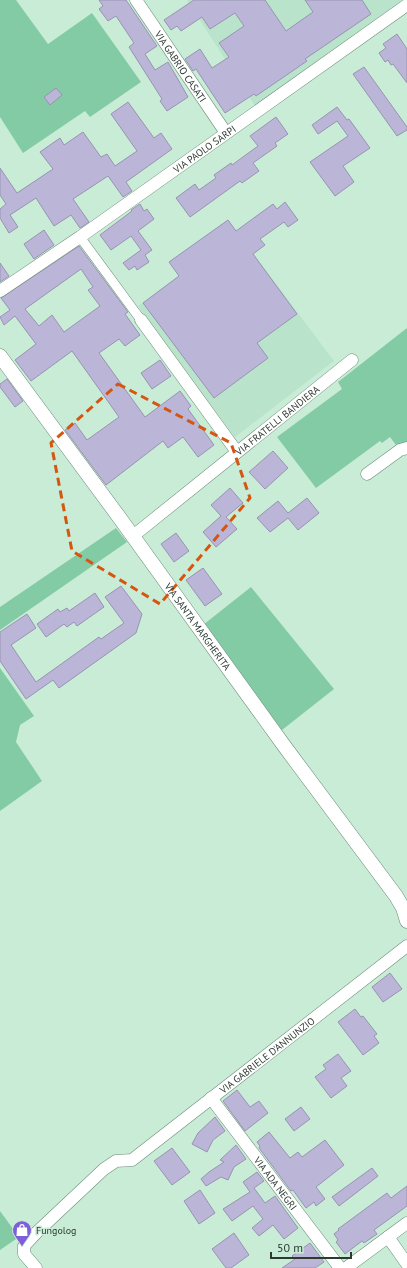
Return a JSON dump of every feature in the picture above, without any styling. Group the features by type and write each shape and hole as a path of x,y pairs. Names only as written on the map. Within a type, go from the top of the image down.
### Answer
{"street":[{"name":"VIA GABRIO CASATI","path":"136,0 226,133"},
{"name":"VIA PAOLO SARPI","path":"0,292 407,5"},
{"path":"80,237 237,452"},
{"name":"VIA SANTA MARGHERITA","path":"0,356 284,746 396,896 403,908 407,921"},
{"name":"VIA FRATELLI BANDIERA","path":"132,536 352,360"},
{"path":"367,474 400,450 407,448"},
{"name":"VIA SANTA MARGHERITA","path":"396,896 407,905"},
{"path":"407,921 407,931"},
{"name":"VIA GABRIELE D'ANNUNZIO","path":"36,1268 24,1254 24,1246 30,1238 104,1169 116,1161 132,1160 405,945"},
{"name":"VIA ADA NEGRI","path":"211,1098 340,1268"},
{"path":"346,1268 407,1223"},
{"path":"388,1238 407,1264"}],"highlighted area":[{"path":"118,384 231,443 250,498 160,604 72,551 51,443"}],"shaded area":[{"path":"0,0 16,0 48,44 92,13 141,82 90,117 85,111 23,153 0,117"},
{"path":"187,0 401,0 399,4 255,106"},
{"path":"228,220 334,361 235,437 138,306 179,276 169,262"},
{"path":"407,328 407,442 396,445 390,437 382,443 380,441 316,488 277,437 342,389 338,382"},
{"path":"116,528 127,542 0,630 0,607"},
{"path":"251,587 334,689 282,730 203,625"},
{"path":"0,668 34,716 20,725 16,742 42,781 0,811"},
{"path":"0,1211 19,1237 0,1250"}],"building":[{"path":"99,0 126,0 157,46 145,54 155,70 168,62 188,97 167,111 160,101 162,99 129,47 134,43 116,16 108,21 99,9 103,6"},
{"path":"194,0 265,0 286,31 313,12 305,0 362,0 371,14 305,59 307,61 256,96 254,94 225,113 196,69 193,71 185,59 200,49 212,68 229,57 219,43 244,26 235,13 210,29 202,17 181,31 177,26 171,30 164,20"},
{"path":"397,34 407,49 407,83 393,64 391,65 388,60 385,62 379,53 386,48 383,44"},
{"path":"364,67 407,127 407,130 397,136 353,74"},
{"path":"56,88 62,95 50,105 44,97"},
{"path":"128,102 154,138 161,133 172,149 126,182 132,191 123,197 108,176 73,199 89,222 80,228 71,215 54,226 36,198 10,215 18,227 9,233 0,218 0,209 6,204 0,195 0,168 17,193 53,169 40,152 60,138 64,145 83,132 101,157 107,154 115,166 137,151 111,114"},
{"path":"337,107 347,120 349,119 370,148 343,166 354,182 335,196 310,162 348,136 337,121 318,134 312,125"},
{"path":"276,117 288,134 275,143 277,146 253,163 259,171 242,183 240,181 190,217 176,198 195,184 199,190 216,178 214,175 231,163 232,165 258,146 250,136"},
{"path":"285,202 298,220 288,227 284,222 260,239 265,245 253,254 297,314 257,343 268,358 214,398 143,303 179,276 169,262 228,220 236,231 273,204 277,209"},
{"path":"140,204 144,211 147,209 154,219 138,231 152,250 145,255 149,262 137,270 135,266 129,270 123,263 141,250 131,236 111,250 100,235"},
{"path":"44,230 54,245 34,259 24,244"},
{"path":"79,246 128,312 125,314 140,335 125,346 119,339 99,353 145,417 180,391 191,406 188,409 214,445 198,457 183,437 168,448 163,441 106,485 65,430 75,423 87,440 119,417 72,351 31,381 15,360 36,344 15,316 4,325 0,317 10,310 1,298","holes":["81,269 93,287 88,290 100,306 64,332 52,315 39,326 25,309"]},
{"path":"0,263 9,276 0,282"},
{"path":"160,360 171,376 152,389 141,373"},
{"path":"7,379 23,401 15,407 0,387 0,384"},
{"path":"273,451 288,468 265,489 249,472"},
{"path":"230,488 243,503 226,517 237,529 216,547 203,532 221,516 211,505"},
{"path":"307,498 319,513 298,530 288,518 270,532 257,518 278,501 288,513"},
{"path":"176,533 189,551 174,562 161,544"},
{"path":"203,568 222,594 205,606 186,580"},
{"path":"121,586 142,614 136,633 59,688 53,680 26,699 0,661 0,632 27,614 36,628 11,645 36,682 99,637 101,639 124,623 105,597"},
{"path":"95,593 104,607 77,626 74,622 67,627 64,624 46,637 37,624 58,609 60,612 67,608 69,611"},
{"path":"390,973 402,989 383,1002 372,987"},
{"path":"355,1009 361,1017 363,1016 377,1034 374,1036 379,1043 363,1055 338,1022"},
{"path":"338,1054 351,1071 341,1078 347,1086 331,1098 315,1077 326,1069 323,1065"},
{"path":"237,1090 250,1107 259,1101 268,1113 245,1131 223,1101"},
{"path":"301,1107 310,1119 294,1131 285,1119"},
{"path":"215,1117 225,1131 213,1140 207,1152 192,1144 198,1133"},
{"path":"269,1132 290,1158 298,1152 302,1157 325,1140 344,1165 316,1187 325,1199 316,1206 314,1202 306,1208 293,1190 291,1191 259,1148 260,1146 257,1142"},
{"path":"236,1145 246,1159 234,1167 228,1180 221,1177 206,1186 201,1179 224,1162 220,1160"},
{"path":"172,1148 190,1172 172,1185 154,1161"},
{"path":"372,1168 378,1176 339,1206 332,1197"},
{"path":"257,1172 264,1181 254,1188 265,1203 275,1196 298,1228 284,1239 273,1225 259,1236 252,1228 263,1219 253,1206 232,1221 223,1209 250,1192 243,1182"},
{"path":"407,1186 407,1206 374,1230 377,1234 364,1243 362,1241 345,1254 336,1242 338,1240 334,1234 339,1230 338,1229 387,1193 391,1198"},
{"path":"200,1190 215,1213 199,1224 184,1201"},
{"path":"234,1233 249,1255 231,1268 226,1268 212,1249"},
{"path":"310,1243 324,1262 315,1268 282,1268 295,1259 292,1256"}],"place":[{"name":"Fungolog","path":"22,1247"}]}
